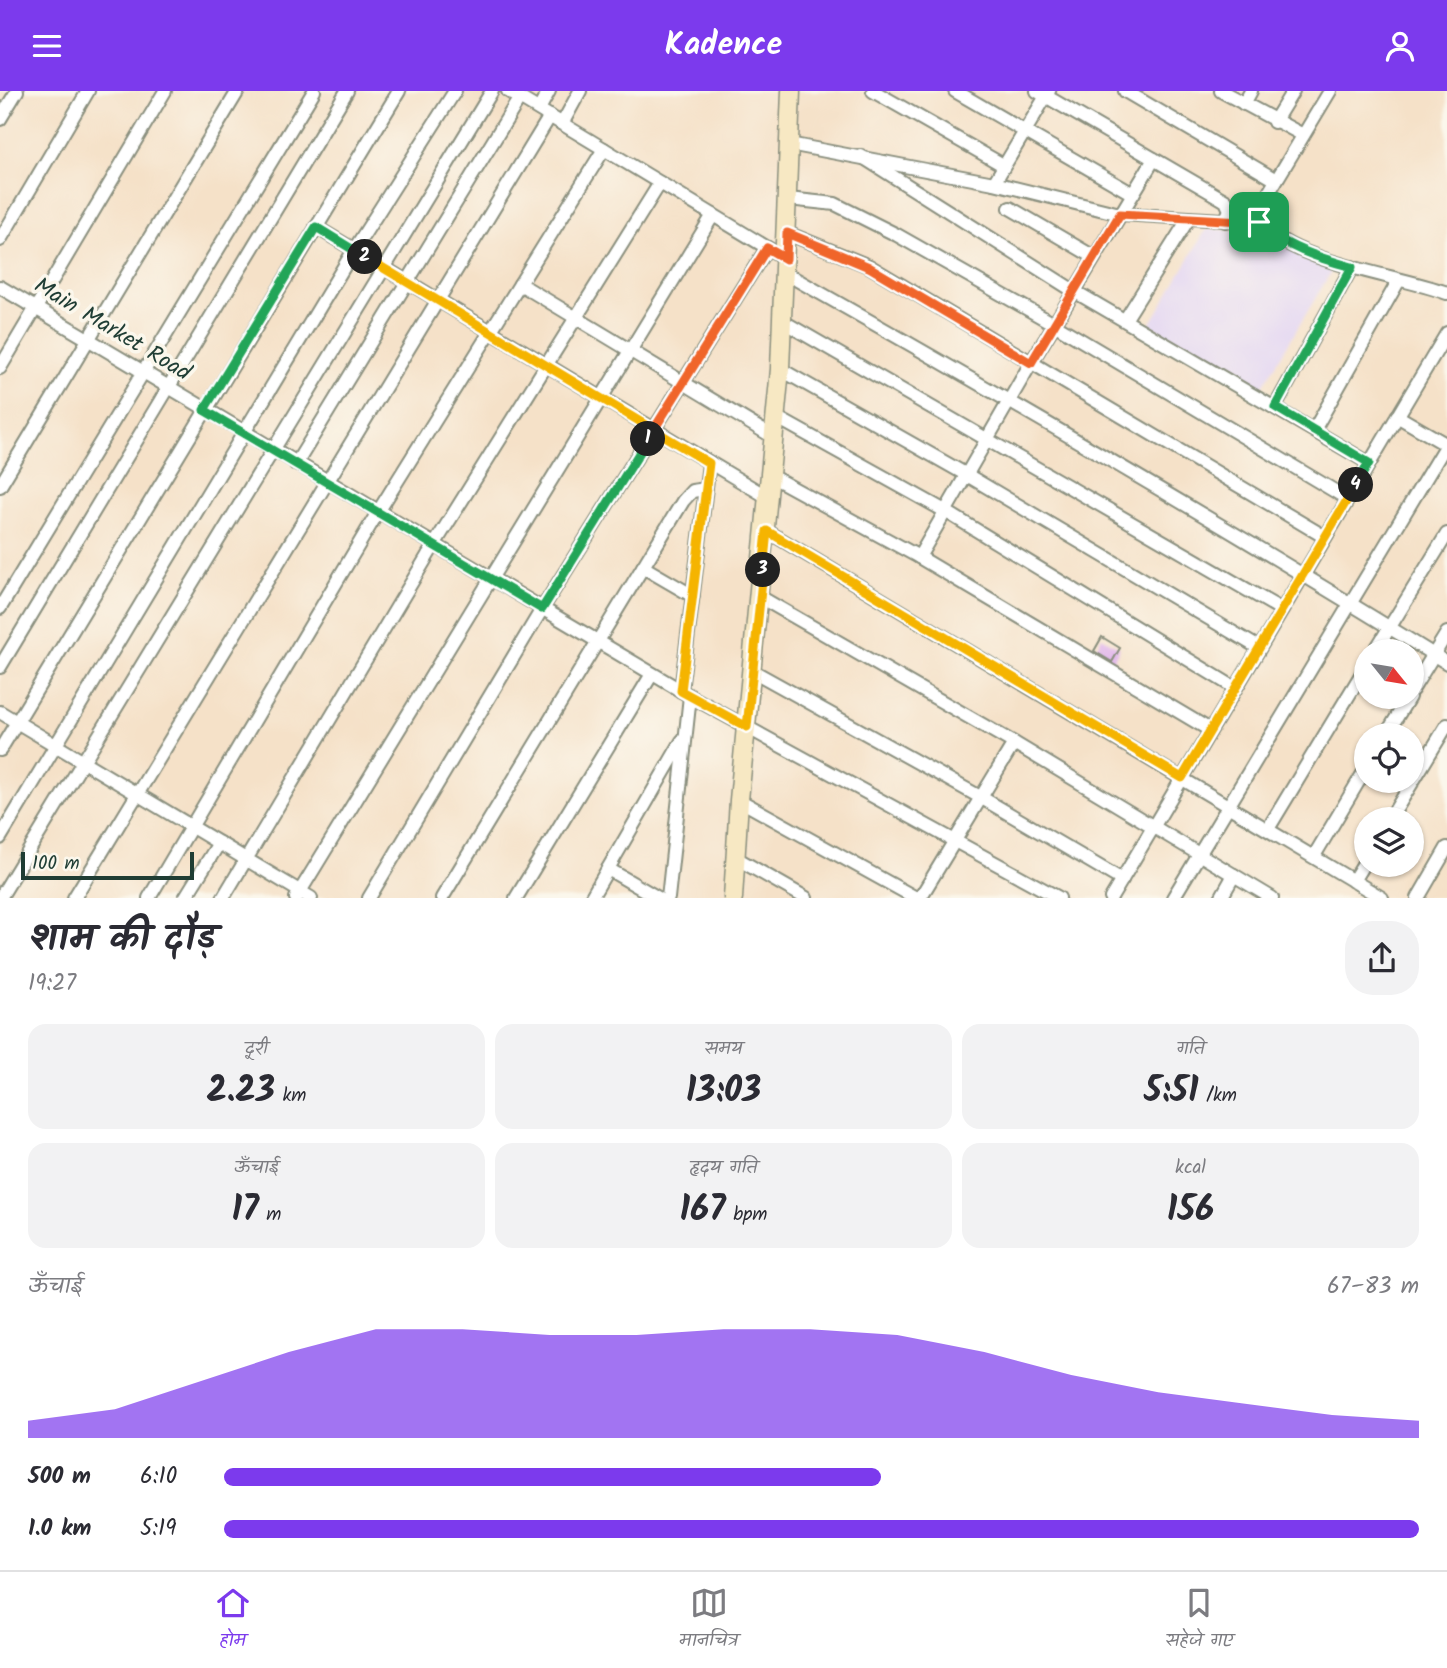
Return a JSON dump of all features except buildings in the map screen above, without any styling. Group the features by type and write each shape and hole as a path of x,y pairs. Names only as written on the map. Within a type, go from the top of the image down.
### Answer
{"street":[{"path":"0,119 17,91"},
{"path":"0,240 88,91"},
{"path":"0,367 165,91"},
{"path":"0,486 238,91"},
{"path":"0,608 314,91"},
{"path":"0,667 347,91"},
{"path":"0,750 399,91"},
{"path":"0,838 354,250 455,91"},
{"path":"0,898 492,91"},
{"path":"74,898 437,300 544,113 549,91"},
{"path":"562,124 580,91"},
{"path":"733,898 739,800 767,531 780,369 791,91"},
{"path":"873,91 1003,165"},
{"path":"955,91 1133,194"},
{"path":"1125,91 1276,180"},
{"path":"1221,91 1274,122 1303,135"},
{"path":"1244,104 1251,91"},
{"path":"1274,122 1293,91"},
{"path":"1259,222 1259,209 1331,91"},
{"path":"994,183 1026,130 1044,93 1226,201 1230,210 1225,221"},
{"path":"296,464 514,94 767,248 785,266 1351,602 1447,663"},
{"path":"789,144 994,183 1120,214 1259,222 1270,232 1312,254 1447,293"},
{"path":"149,898 378,512 604,149"},
{"path":"861,156 1074,291 1369,463"},
{"path":"919,557 1009,400 1154,159"},
{"path":"223,898 434,545 660,183"},
{"path":"788,199 835,204 855,212 1054,324 1348,499"},
{"path":"1010,208 1094,257"},
{"path":"0,712 192,826 303,896 489,578 713,215"},
{"path":"1125,320 1189,218"},
{"path":"316,227 769,498"},
{"path":"787,233 869,267 1325,537"},
{"path":"369,898 542,609 767,248"},
{"path":"1275,407 1352,267"},
{"path":"1314,430 1399,280"},
{"path":"520,284 775,438"},
{"name":"Main Market Road","path":"0,287 652,674 1059,898"},
{"path":"782,321 1282,610"},
{"path":"1111,898 1447,333"},
{"path":"780,369 967,475 1259,649"},
{"path":"1173,898 1447,444 1397,416"},
{"path":"776,417 945,511 1235,688"},
{"path":"668,898 685,735 693,596 709,463"},
{"path":"771,476 919,557 1210,730"},
{"path":"442,898 688,494 706,489"},
{"path":"767,531 1382,898"},
{"path":"1382,639 1447,534"},
{"path":"643,567 693,596"},
{"path":"760,597 1014,743 1272,898"},
{"path":"1424,670 1447,633"},
{"path":"753,671 982,797 1122,880"},
{"path":"516,898 652,674"},
{"path":"1268,829 1354,687"},
{"path":"1398,807 1447,725"},
{"path":"590,898 685,735"},
{"path":"739,800 918,898 1014,743"},
{"path":"1314,856 1354,789"},
{"path":"185,898 219,843"},
{"path":"1418,898 1447,848"},
{"path":"736,858 806,898"},
{"path":"608,869 658,898"},
{"path":"1221,898 1234,875"},
{"path":"1353,881 1355,877"}],"shaded area":[{"path":"1249,222 1334,267 1260,391 1150,325 1207,228 1241,232"}],"route":[{"path":"1259,222 1120,214 1031,363 869,267 839,252 787,233 786,259 767,248 683,382 653,431 542,609 204,410 316,227 653,431 709,463 681,691 747,727 767,531 1182,778 1369,463 1275,407 1352,267 1312,254 1270,232 1259,222"}]}
